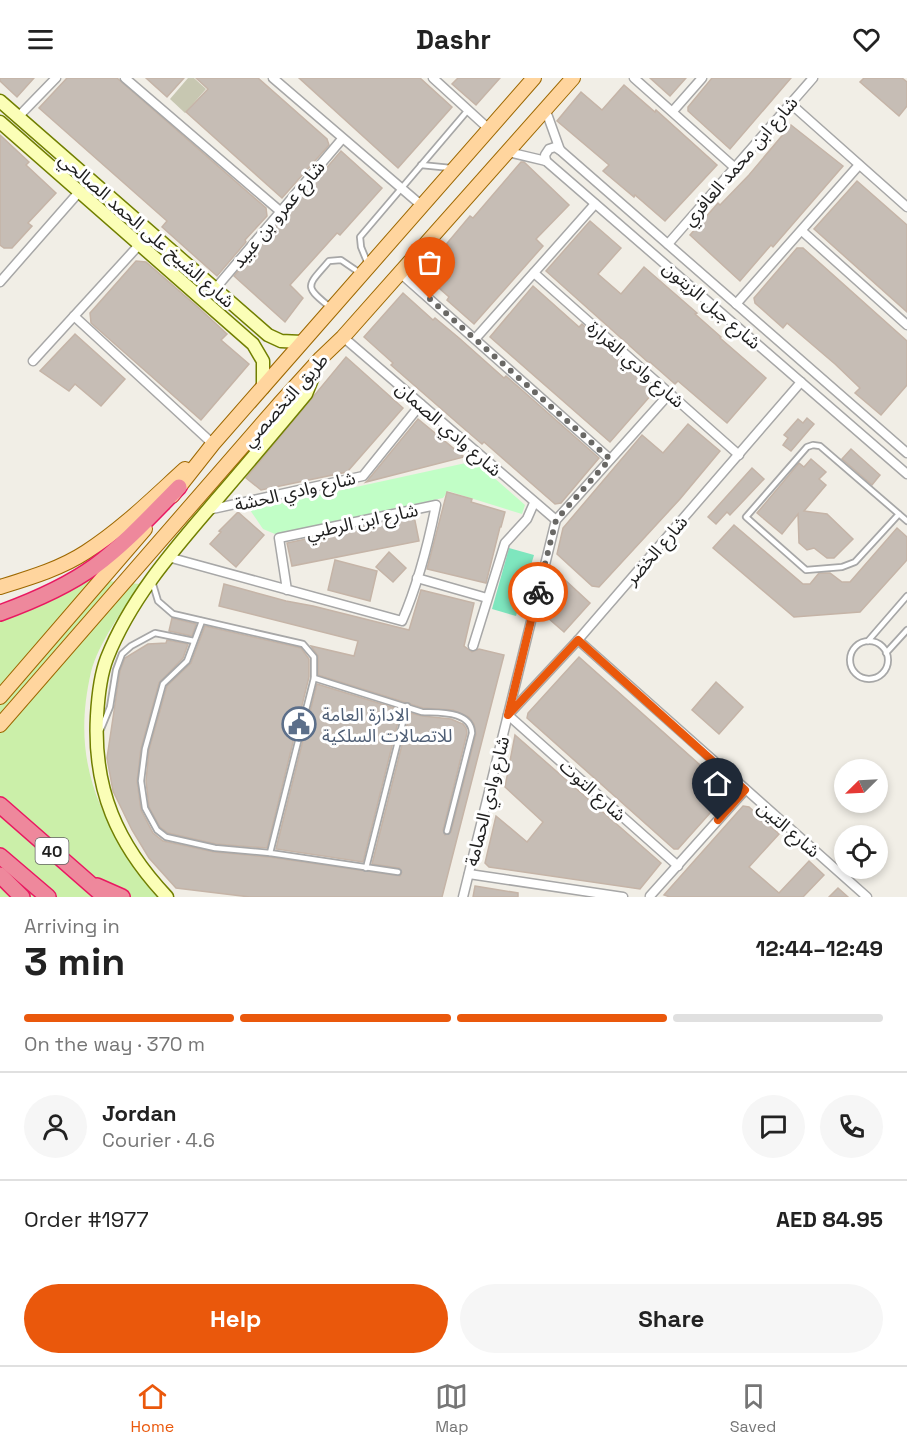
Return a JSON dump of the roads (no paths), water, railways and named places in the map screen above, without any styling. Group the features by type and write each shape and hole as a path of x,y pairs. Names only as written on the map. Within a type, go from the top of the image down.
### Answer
{"highway":[{"path":"0,614 37,599 94,566 122,543 179,487"},
{"name":"40","path":"0,805 105,897"},
{"name":"40","path":"0,856 48,897"},
{"path":"0,875 22,897"},
{"path":"87,882 122,897"}],"main road":[{"name":"طريق التخصصي","path":"0,697 152,522 213,444 534,78"},
{"name":"طريق التخصصي","path":"0,725 321,358 343,337 573,78"},
{"path":"0,587 38,575 85,553 141,509 213,444"}],"street":[{"path":"18,117 56,78"},
{"path":"125,78 280,211"},
{"path":"273,78 421,205"},
{"path":"433,78 490,130"},
{"path":"634,78 734,167"},
{"path":"673,111 702,78"},
{"name":"شارع ابن محمد العافري","path":"668,244 813,78"},
{"name":"شارع الشيخ على الحمد الصالحي","path":"0,101 268,335 281,341 302,342"},
{"path":"790,104 907,207"},
{"name":"شارع جبل الزيتون","path":"546,111 560,150 907,453"},
{"name":"شارع الشيخ على الحمد الصالحي","path":"0,122 253,344 263,361 263,388"},
{"name":"شارع عمرو بن عبيد","path":"215,288 342,139"},
{"path":"546,161 545,155 549,149 555,147 560,150"},
{"name":"شارع جبل الزيتون","path":"508,152 546,161 907,474"},
{"path":"736,304 859,165"},
{"path":"0,282 79,192"},
{"path":"475,339 595,204"},
{"path":"802,231 907,325"},
{"path":"33,361 139,245"},
{"path":"0,264 9,272"},
{"path":"400,273 610,459"},
{"name":"شارع وادي الغرارة","path":"534,273 738,455"},
{"path":"74,316 213,444"},
{"name":"شارع وادي الصمان","path":"343,337 556,520"},
{"path":"167,897 136,860 108,807 100,782 95,742 97,702 106,660 122,628 152,579 306,394 321,358"},
{"name":"شارع الخضر","path":"508,715 578,640 801,382"},
{"name":"شارع وادي الحمامة","path":"463,897 556,520 670,393"},
{"name":"شارع وادي الحشة","path":"208,510 363,476 421,404"},
{"path":"235,478 229,491 234,498 244,503"},
{"path":"473,646 505,543 527,519 534,503"},
{"name":"شارع ابن الرطبي","path":"168,557 287,590 402,621 429,542 436,505 279,538 287,590"},
{"path":"417,578 487,598"},
{"name":"شارع التين","path":"578,640 867,897"},
{"name":"شارع التوت","path":"508,715 678,866"},
{"path":"649,897 745,790"},
{"path":"469,874 623,897"}],"lane":[{"path":"365,271 360,237 468,110"},
{"path":"421,165 455,169"},
{"path":"332,309 312,293 310,288 311,282 329,261 341,260 365,271"},
{"path":"898,514 855,562 842,567 806,570 746,517 807,447 813,445 820,446 907,521"},
{"path":"152,579 158,601 163,608 173,614 303,644 314,657 314,678 270,853"},
{"path":"868,641 907,596"},
{"path":"202,621 187,661 163,684 145,749 141,782 144,808 156,830 166,837 215,848 270,853 398,872"},
{"path":"886,653 907,630"},
{"path":"95,742 110,706 122,654 131,646 155,633 194,641"},
{"path":"875,642 882,646 886,653 888,661 886,669 880,675 866,679 858,676 852,670 850,655 860,643 875,642"},
{"path":"314,678 422,712 436,711 461,717 473,728 447,831"},
{"path":"366,868 407,706"}],"place":[{"name":"الادارة العامة للاتصالات السلكية","path":"299,724"}]}
